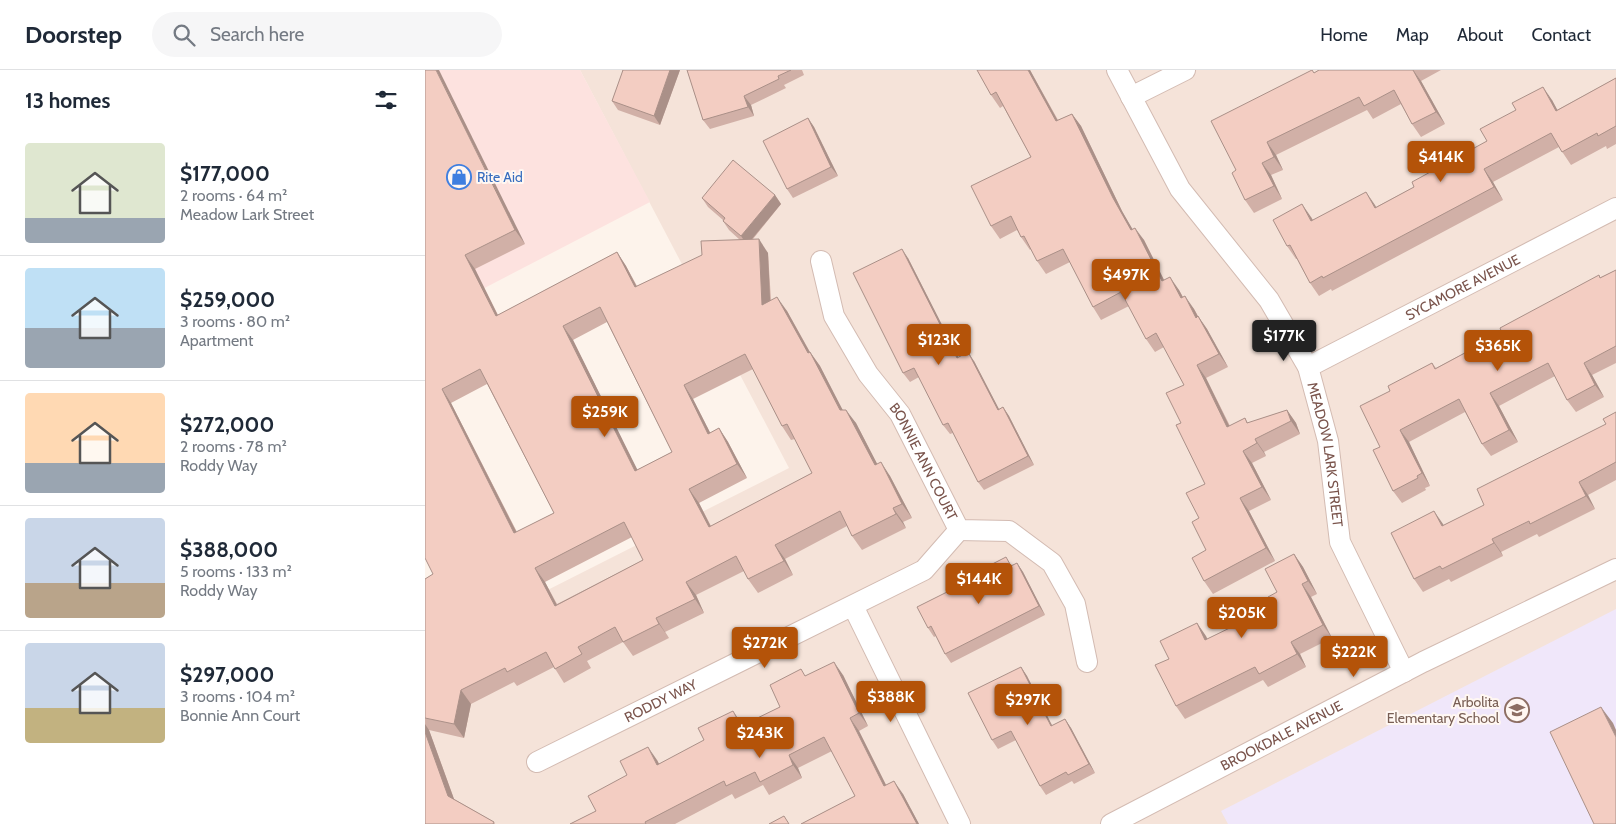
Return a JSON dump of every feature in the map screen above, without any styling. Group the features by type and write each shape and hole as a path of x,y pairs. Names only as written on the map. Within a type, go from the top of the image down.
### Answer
{"street":[{"name":"MEADOW LARK STREET","path":"1117,70 1180,189 1269,300 1308,367 1328,440 1341,542 1404,672"},
{"path":"1131,97 1185,70"},
{"name":"SYCAMORE AVENUE","path":"1308,367 1616,208"},
{"name":"BONNIE ANN COURT","path":"821,261 834,316 868,374 900,414 959,530 1009,531 1052,563 1075,604 1087,662"},
{"name":"RODDY WAY","path":"537,762 924,570 959,530"},
{"name":"BROOKDALE AVENUE","path":"1111,824 1404,672 1616,569"},
{"path":"853,606 960,824"}],"shaded area":[{"path":"425,70 580,70 650,202 425,319"},
{"path":"580,70 1616,70 1616,824 425,824 425,652 789,468"},
{"name":"Arbolita Elementary School","path":"1616,609 1616,824 1228,824 1221,811"}],"building":[{"path":"425,70 436,70 515,230 465,255 496,316 617,252 635,287 702,255 701,241 759,239 762,305 777,297 808,353 810,352 840,410 846,410 875,465 881,462 902,504 893,508 896,514 852,536 840,511 775,545 784,561 748,579 736,556 686,582 695,599 656,618 659,624 623,642 615,627 578,647 582,654 555,669 546,652 507,672 505,668 461,690 454,724 425,718 425,579 433,574 425,558","holes":["600,307 672,452 635,471 563,326","745,354 782,426 787,424 812,473 709,527 689,489 737,464 719,428 708,434 684,385","480,369 554,513 514,533 442,389","624,522 643,560 555,606 535,568"]},
{"path":"623,70 670,70 654,116 612,101"},
{"path":"687,70 791,70 778,76 779,79 744,96 748,107 703,120"},
{"path":"977,70 1028,70 1056,121 1072,114 1113,198 1131,230 1135,228 1162,281 1170,277 1181,298 1185,296 1196,318 1198,316 1219,354 1197,365 1227,427 1245,418 1247,423 1287,410 1291,421 1255,439 1257,443 1243,451 1262,487 1240,498 1266,548 1204,581 1192,558 1206,550 1192,522 1199,518 1186,493 1205,484 1176,425 1181,423 1166,393 1184,385 1156,333 1146,339 1121,292 1093,307 1063,249 1037,261 1024,236 1021,237 1011,216 991,226 971,186 1031,157 996,92 991,95"},
{"path":"1312,70 1314,73 1319,70 1413,70 1436,112 1412,124 1394,90 1364,106 1359,97 1267,142 1274,157 1262,163 1274,186 1245,200 1232,173 1236,170 1211,121"},
{"path":"1616,78 1616,126 1598,136 1597,133 1562,152 1551,133 1484,169 1494,187 1323,278 1322,276 1310,283 1290,245 1287,246 1273,220 1302,204 1311,221 1366,192 1375,208 1414,187 1412,182 1487,141 1480,129 1516,110 1512,103 1543,87 1556,111"},
{"path":"808,118 831,167 787,189 763,141"},
{"path":"733,160 775,195 741,236 723,221 725,218 702,198"},
{"path":"902,249 957,358 968,352 998,410 1003,407 1028,456 978,482 948,423 943,425 914,368 903,373 853,273"},
{"path":"1616,270 1616,346 1584,363 1595,385 1567,400 1548,363 1490,393 1509,430 1482,444 1459,399 1400,430 1422,473 1417,476 1418,478 1393,491 1373,450 1380,447 1360,406 1390,391 1388,386 1432,363 1435,369 1502,333 1500,328 1599,275 1600,278"},
{"path":"1616,412 1616,462 1579,482 1586,496 1530,524 1529,521 1492,539 1494,543 1442,569 1440,566 1414,579 1391,533 1434,511 1442,526 1484,505 1477,489 1606,424 1603,419"},
{"path":"1294,554 1308,581 1302,584 1323,625 1291,642 1297,654 1259,674 1255,667 1176,706 1155,665 1169,659 1160,641 1197,623 1205,640 1242,622 1240,617 1270,601 1268,597 1277,592 1265,569"},
{"path":"1006,557 1011,566 1017,563 1039,606 945,654 931,626 928,628 917,607 967,582 965,578"},
{"path":"834,662 859,713 850,718 884,786 894,781 917,824 801,824 855,796 824,737 789,755 793,765 760,782 755,772 726,786 724,781 645,822 646,824 570,824 596,811 588,796 627,775 620,761 648,747 657,765 704,740 698,728 733,711 741,726 780,707 770,685 801,669 805,676"},
{"path":"1021,667 1051,726 1065,719 1089,764 1068,775 1066,772 1040,786 1011,731 992,740 968,693"},
{"path":"1601,707 1616,737 1616,824 1594,824 1550,732"},
{"path":"425,732 448,796 494,822 493,824 425,824"},
{"path":"784,816 789,824 769,824"}],"place":[{"name":"Rite Aid","path":"459,177"},
{"name":"Arbolita Elementary School","path":"1517,710"}]}
